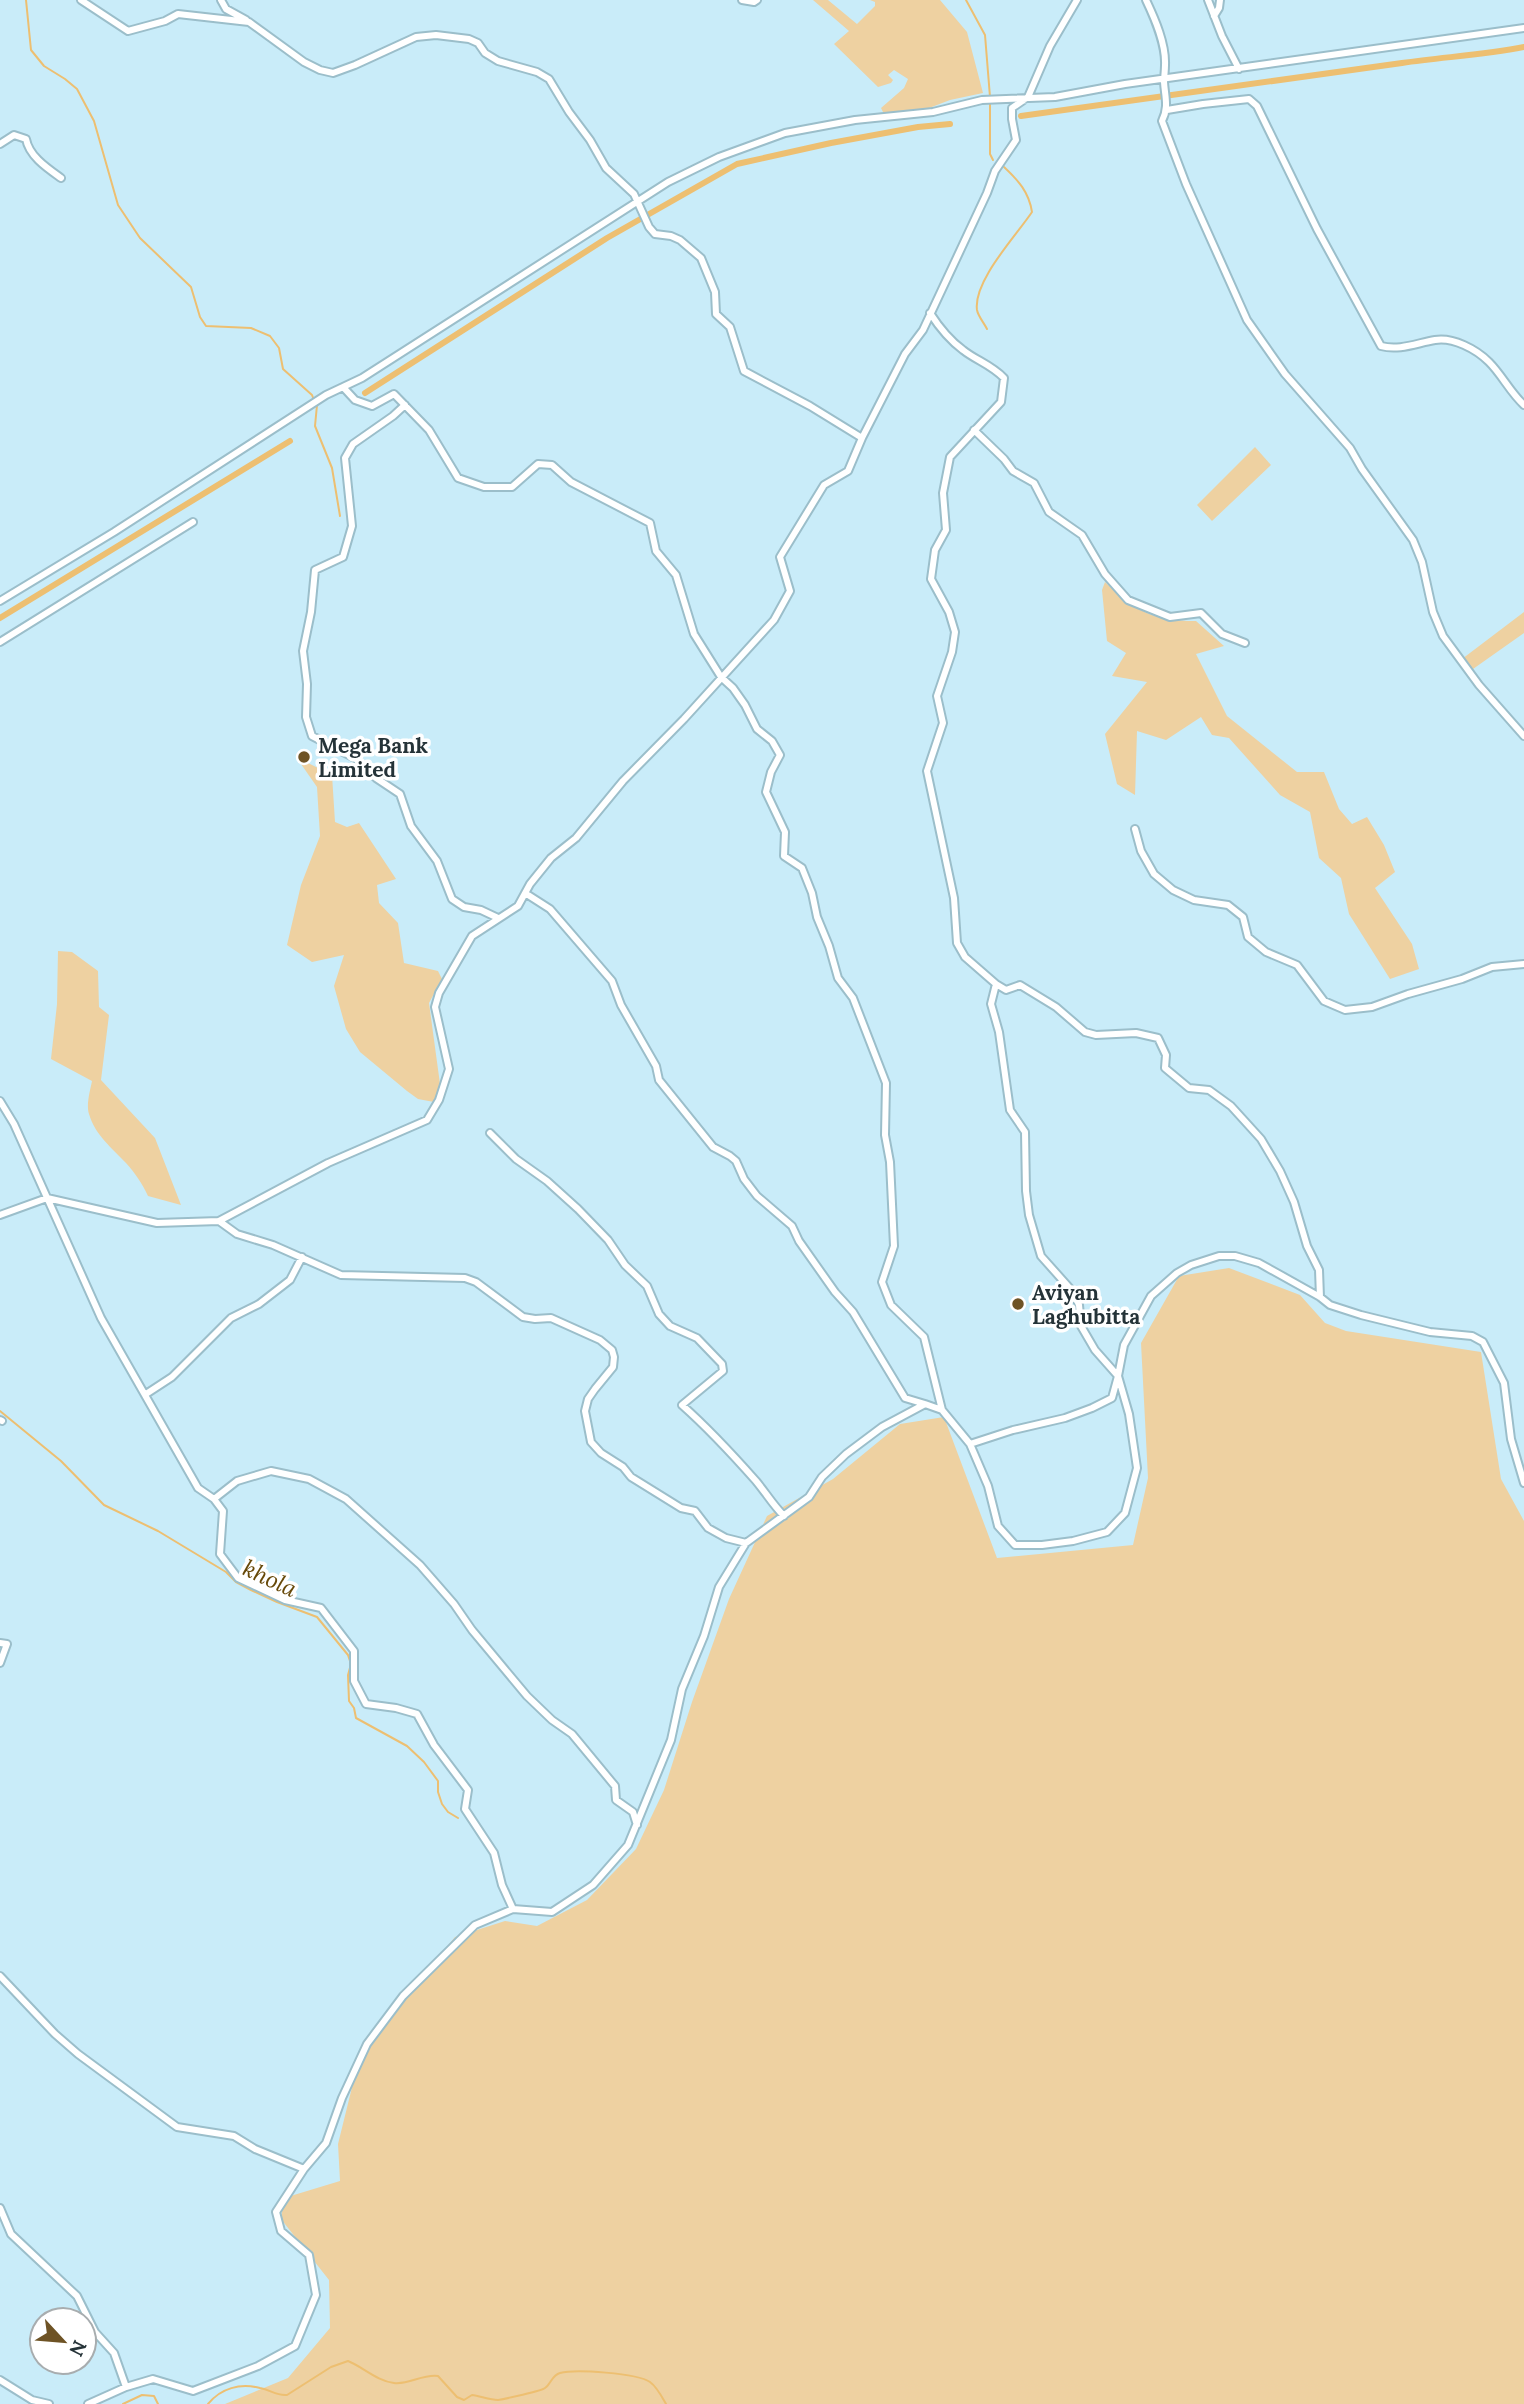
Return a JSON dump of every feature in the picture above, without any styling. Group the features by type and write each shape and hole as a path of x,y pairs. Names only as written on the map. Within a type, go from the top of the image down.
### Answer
{"street":[{"path":"81,0 128,31 178,15 249,22"},
{"path":"221,0 226,9 320,70 333,73 416,37 436,34 469,39 478,43 485,53 498,61 537,72 549,79 606,168 634,194 649,227 655,234 680,240 701,258 715,292 716,314 730,327 744,371 810,406 862,438"},
{"path":"742,0 757,0"},
{"path":"0,1215 47,1198 156,1223 219,1222 328,1163 427,1120 439,1100 449,1069 435,1007 439,993 472,936 518,906 551,858 576,838 623,781 774,620 790,591 780,557 824,485 848,471 905,354 923,330 995,171 1016,139 1013,108 1028,97 1050,46 1077,0"},
{"path":"1146,0 1163,47 1166,64 1164,78 1167,110 1162,121 1247,320 1285,374 1350,448 1362,470 1413,540 1422,562 1433,612 1443,636 1479,685 1524,736"},
{"path":"1208,0 1238,69"},
{"path":"1214,16 1220,0"},
{"path":"0,601 114,532 326,395 362,378 668,182 719,157 785,133 855,120 933,112 982,100 1055,97 1164,78 1524,28"},
{"path":"1167,110 1250,99 1257,106 1317,229 1381,346 1393,349 1445,338 1465,345 1489,361 1512,394 1524,405"},
{"path":"0,144 14,135 26,139 28,149 61,178"},
{"path":"930,313 943,332 964,351 993,366 1003,377 1001,401 950,457 943,493 946,530 935,550 931,579 949,612 955,632 952,652 937,696 943,723 927,771 954,898 957,943 965,957 996,984 1006,990 1020,985 1056,1007 1085,1032 1096,1035 1136,1033 1158,1038 1166,1055 1165,1068 1189,1088 1209,1090 1231,1106 1261,1139 1279,1171 1293,1202 1307,1246 1320,1270 1320,1297"},
{"path":"343,387 355,400 372,406 394,394 429,430 458,478 484,487 512,487 538,464 552,465 571,482 650,523 656,551 676,575 694,634 721,677 733,688 757,729 772,741 780,755 771,772 766,792 785,832 784,856 802,868 838,978 853,999 886,1083 884,1128 893,1196 894,1246 882,1282 891,1305 924,1337 942,1410 970,1444 988,1486 999,1526 1014,1545 1052,1544 1108,1532 1125,1513 1137,1468 1129,1414 1118,1376 1095,1350 1081,1326 1079,1305 1074,1293 1041,1256 1029,1215 1025,1132 1010,1110 999,1032 990,1004 996,984"},
{"path":"405,405 353,444 345,458 352,526 343,557 315,570 311,612 303,651 307,684 306,717 312,736 355,758 376,778 400,794 411,826 438,860 452,899 464,907 481,910 498,918"},
{"path":"974,430 1013,471 1034,483 1049,512 1082,535 1105,574 1128,600 1170,617 1201,613 1222,634 1245,643"},
{"path":"0,642 193,522"},
{"path":"1135,829 1141,851 1154,874 1172,890 1194,901 1228,905 1243,918 1248,937 1266,952 1297,965 1324,1001 1345,1010 1372,1007 1492,967 1524,964"},
{"path":"525,893 550,909 612,981 621,1005 656,1066 659,1080 713,1147 736,1161 744,1179 757,1196 792,1226 799,1241 835,1292 853,1312 905,1398 942,1410"},
{"path":"0,1101 14,1124 101,1318 198,1488 214,1499 223,1511 220,1554 238,1577 285,1600 321,1608 354,1651 354,1681 366,1704 417,1714 434,1745 468,1790 465,1809 495,1853 502,1885 513,1909"},
{"path":"490,1133 516,1159 579,1209 608,1240 625,1265 647,1286 659,1314 670,1326 697,1338 722,1364 723,1371 713,1382 682,1405 728,1450 784,1516"},
{"path":"219,1222 237,1234 274,1245 341,1275 465,1279 476,1282 523,1317 551,1318 600,1340 612,1350 614,1357 612,1367 588,1399 585,1411 591,1442 631,1476 681,1508 695,1511 708,1528 726,1538 746,1543"},
{"path":"970,1444 1092,1408 1112,1398 1124,1345 1151,1296 1177,1273 1191,1265 1219,1256 1235,1256 1259,1263 1320,1297 1330,1306 1430,1332 1472,1336 1483,1342 1504,1383 1511,1438 1524,1483"},
{"path":"146,1394 172,1377 231,1318 258,1304 290,1280 302,1257"},
{"path":"88,2404 126,2387 153,2379 193,2391 258,2366 295,2346 316,2295 309,2255 281,2231 275,2212 304,2169 326,2143 342,2098 367,2044 402,1996 475,1925 513,1909 552,1912 593,1885 628,1845 671,1740 682,1689 704,1636 719,1587 746,1543 809,1497 822,1477 846,1454 883,1427 925,1404"},
{"path":"214,1499 237,1481 271,1471 309,1479 346,1499 420,1565 527,1696 552,1720 572,1734 615,1786 616,1800 633,1812 637,1827"},
{"path":"0,1643 7,1644 0,1664"},
{"path":"0,1976 55,2034 78,2054 177,2127 234,2136 255,2149 304,2169"},
{"path":"0,2208 11,2234 77,2296 94,2332 114,2353 126,2387"},
{"path":"0,2380 32,2400 49,2404"}],"shaded area":[{"path":"813,0 828,0 857,24 875,6 875,2 870,0 940,0 967,32 983,93 950,100 924,110 884,114 881,108 904,88 908,79 894,70 888,75 893,80 891,83 878,87 834,44 849,31"},
{"path":"1255,447 1271,465 1212,521 1197,505"},
{"path":"1105,582 1146,613 1168,619 1196,621 1224,646 1196,654 1227,716 1297,772 1324,772 1339,809 1352,824 1367,817 1384,845 1395,872 1375,888 1412,944 1419,969 1390,979 1349,914 1341,878 1319,858 1310,812 1280,795 1229,738 1212,735 1201,717 1166,740 1137,731 1135,795 1117,784 1105,734 1147,682 1112,676 1126,653 1107,641 1102,590"},
{"path":"1524,612 1524,633 1473,669 1462,659"},
{"path":"304,761 332,775 335,822 347,827 359,823 396,879 377,885 379,903 398,923 404,963 438,971 442,979 429,1003 440,1084 434,1102 418,1099 360,1052 346,1029 334,986 344,955 312,962 287,945 301,885 320,836 317,787 301,764"},
{"path":"58,951 72,952 98,971 99,1007 109,1015 101,1080 155,1138 181,1205 148,1196 135,1174 104,1141 92,1122 88,1106 92,1081 51,1059 57,1004"},
{"path":"1229,1268 1300,1295 1325,1323 1346,1331 1481,1352 1501,1479 1524,1521 1524,2404 225,2404 288,2378 330,2328 329,2280 281,2219 284,2198 340,2181 338,2144 361,2051 455,1937 505,1921 537,1926 587,1900 636,1849 664,1790 729,1599 767,1516 833,1479 900,1424 944,1417 997,1558 1133,1545 1148,1478 1141,1343 1179,1276"}],"waterway":[{"path":"26,0 31,50 44,66 77,89 94,121 118,205 140,238 191,287 200,317 206,326 251,328 270,336 279,348 283,369 312,395 314,400"},
{"path":"966,0 985,35 990,97"},
{"path":"1021,116 1524,47"},
{"path":"990,102 990,154 993,160"},
{"path":"365,393 607,238 737,164 831,143 950,124"},
{"path":"987,329 977,310 982,286 997,259 1032,212 1022,187 1004,167"},
{"path":"317,405 315,426 332,468 340,516"},
{"path":"0,618 290,441"},
{"name":"khola","path":"0,1411 61,1461 104,1505 158,1531 251,1590 317,1617 348,1655 351,1664 348,1675 349,1701 356,1718 407,1746 424,1762 438,1781 442,1804 458,1818"},
{"path":"208,2404 219,2394 238,2387 253,2387 287,2395 331,2367 348,2361 382,2380 394,2383 438,2376 457,2397 464,2400 472,2395 498,2400 537,2391 545,2388 560,2373 579,2371 620,2374 650,2382 666,2404"},
{"path":"123,2404 142,2395 154,2396 158,2404"}],"place":[{"name":"Mega Bank Limited","path":"304,757"},
{"name":"Aviyan Laghubitta","path":"1018,1304"}]}
